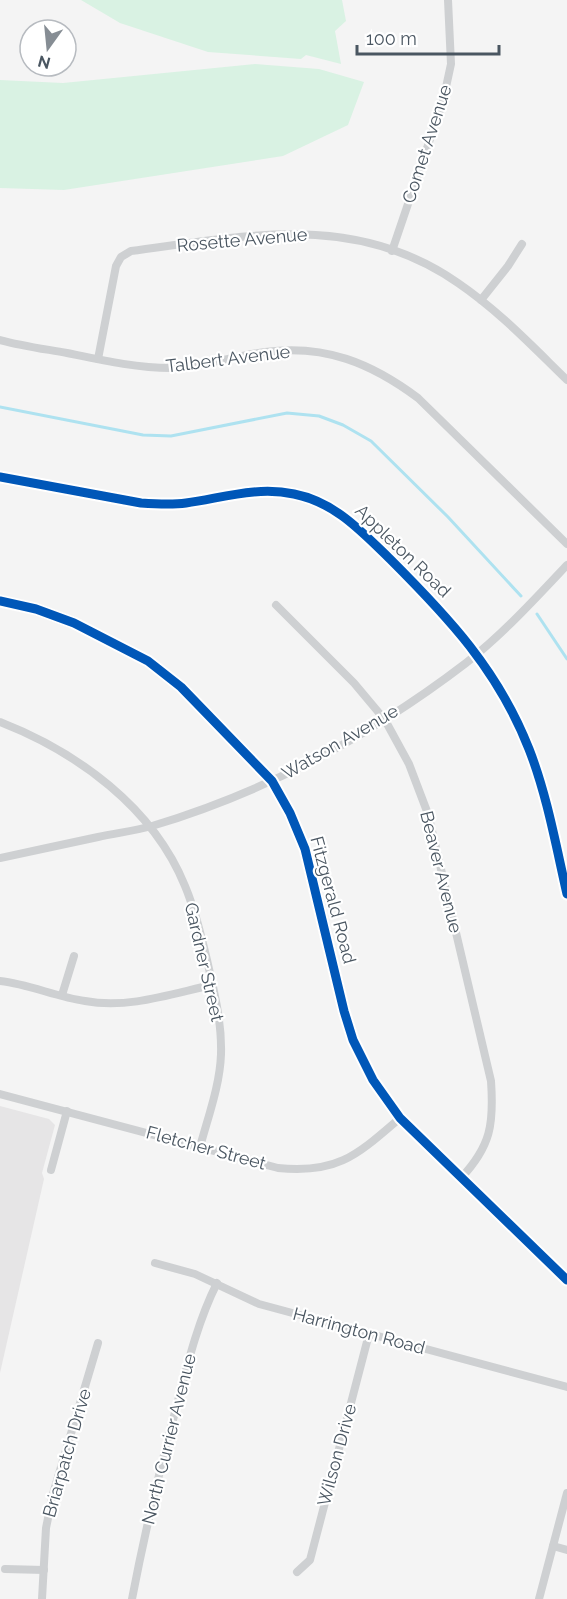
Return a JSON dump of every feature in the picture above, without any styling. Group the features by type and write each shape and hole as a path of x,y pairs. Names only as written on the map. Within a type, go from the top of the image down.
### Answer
{"main road":[{"name":"Fitzgerald Road","path":"0,601 36,609 74,623 148,661 181,687 273,781 305,849 344,1011 353,1040 373,1080 400,1118 567,1280"}],"street":[{"name":"Comet Avenue","path":"392,251 450,78 452,64 448,0"},
{"name":"Rosette Avenue","path":"98,359 116,266 121,257 131,251 290,233 340,237 364,242 435,269 481,300 567,380"},
{"path":"481,300 522,244"},
{"name":"Talbert Avenue","path":"0,340 140,367 172,368 265,352 295,350 330,354 362,364 391,378 417,398 567,544"},
{"name":"Appleton Road","path":"0,477 141,504 185,504 268,490 295,494 322,502 341,513 438,606 477,653 495,680 529,749 542,786 567,894"},
{"name":"Watson Avenue","path":"0,858 150,826 273,781 385,720 477,653 526,608 567,565"},
{"name":"Beaver Avenue","path":"276,606 354,683 385,720 409,764 428,814 491,1081 493,1113 489,1133 479,1156 461,1178"},
{"name":"Gardner Street","path":"0,722 26,732 62,751 94,773 150,826 177,869 197,920 220,1023 221,1056 217,1083 200,1147"},
{"path":"62,995 74,956"},
{"path":"0,981 106,1004 129,1003 212,985"},
{"name":"Fletcher Street","path":"0,1094 278,1168 300,1170 336,1164 354,1155 400,1118"},
{"path":"51,1170 67,1111"},
{"name":"Harrington Road","path":"155,1263 195,1274 259,1304 567,1387"},
{"name":"North Currier Avenue","path":"132,1599 157,1479 197,1331 205,1306 217,1283"},
{"name":"Wilson Drive","path":"297,1572 310,1560 369,1334"},
{"name":"Briarpatch Drive","path":"42,1599 46,1528 53,1494 98,1343"},
{"path":"539,1599 567,1493"},
{"path":"553,1546 567,1550"},
{"path":"5,1569 44,1570"}],"shaded area":[{"path":"0,1106 49,1119 55,1125 42,1173 44,1179 0,1373"}],"green space":[{"path":"81,0 342,0 346,21 335,31 341,64 306,55 301,59 208,52 120,23"},
{"path":"255,64 319,69 364,82 348,125 283,156 64,190 0,188 0,80 63,83"}],"waterway":[{"path":"0,407 143,435 171,436 287,413 319,416 343,425 371,441 448,517 521,596"},
{"path":"537,614 567,659"}],"cycle path":[{"path":"0,477 152,504 180,504 253,492 280,492 309,498 347,519 390,559 452,624 502,694 517,721 541,784 567,894"},
{"path":"0,601 36,609 74,623 148,661 181,687 272,781 290,813 305,849 344,1011 353,1040 373,1080 400,1118 567,1280"}]}
